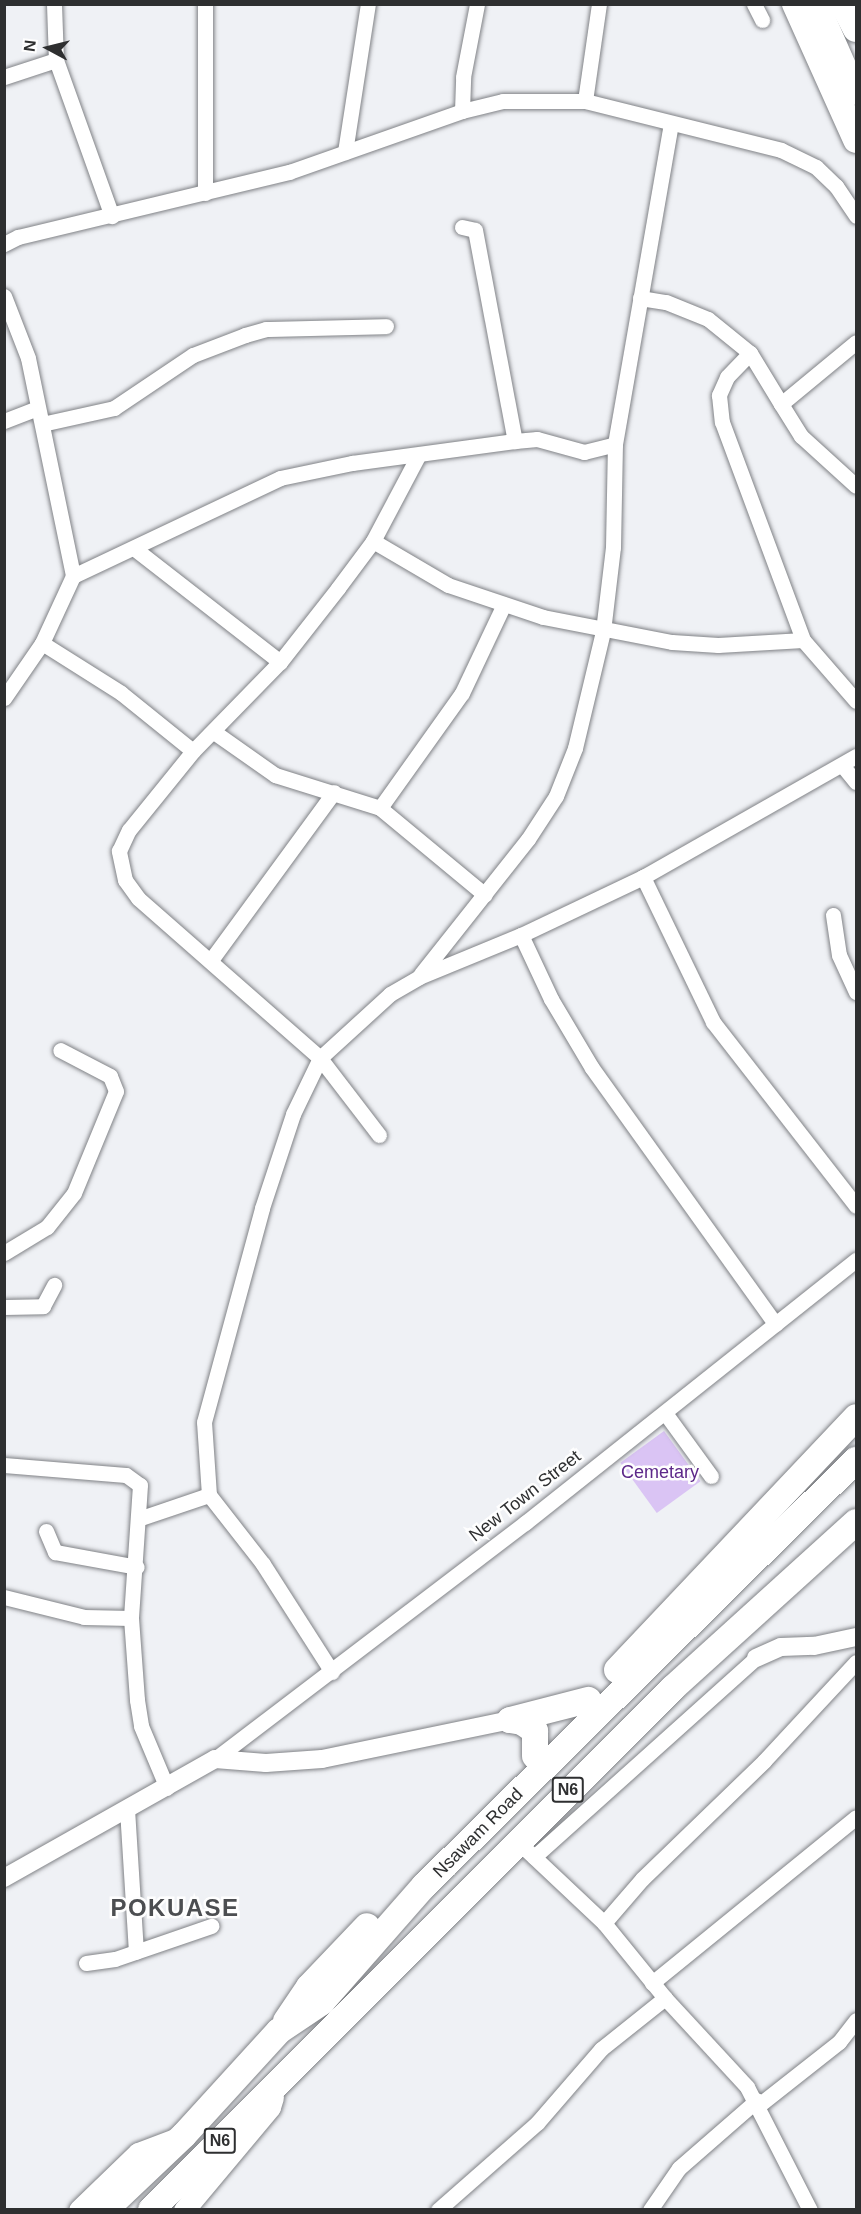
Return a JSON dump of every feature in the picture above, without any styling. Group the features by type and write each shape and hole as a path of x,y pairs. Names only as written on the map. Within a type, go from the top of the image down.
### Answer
{"highway":[{"path":"795,4 856,140"},
{"path":"841,4 856,29"},
{"path":"279,2031 309,1988 535,1756 856,1418"},
{"path":"818,1460 856,1424"},
{"name":"Nsawam Road","path":"105,2210 184,2135 279,2031 322,2002 424,1886 856,1460"},
{"name":"Nsawam Road","path":"151,2210 277,2084 525,1849 673,1688 856,1522"},
{"path":"510,1720 588,1700"},
{"path":"510,1720 522,1722 535,1731 535,1756"}],"main road":[{"path":"817,4 856,93"},
{"path":"841,4 856,45"},
{"path":"184,2210 270,2107 277,2084"},
{"path":"79,2210 138,2153 184,2135"}],"street":[{"path":"54,4 56,60 111,216"},
{"path":"206,4 206,193"},
{"path":"345,152 368,4"},
{"path":"462,111 463,77 477,4"},
{"path":"585,101 599,4"},
{"path":"754,4 762,20"},
{"path":"4,77 56,60"},
{"path":"4,244 18,237 289,172 462,111 503,100 585,101 781,150 816,167 836,186 856,216"},
{"path":"419,977 485,895 556,796 575,748 603,631 613,547 615,444 670,124"},
{"path":"462,227 475,230 481,251 515,441"},
{"path":"4,296 28,358 74,576 42,643 4,698"},
{"path":"640,298 689,310 750,353 801,436 856,486"},
{"path":"42,424 114,408 193,355 245,334 267,329 386,326"},
{"path":"781,404 856,342"},
{"path":"750,353 727,377 719,395 722,422 803,640 856,701"},
{"path":"4,421 38,408"},
{"path":"74,576 135,549 280,478 352,463 418,456 515,441 537,439 584,452 615,444"},
{"path":"379,1135 320,1058 138,898 125,880 118,851 129,830 193,752 280,662 373,541 418,456"},
{"path":"373,541 448,585 504,604 603,631 718,645 803,640"},
{"path":"135,549 280,662"},
{"path":"380,808 462,693 504,604"},
{"path":"42,643 122,693 193,752"},
{"path":"214,732 275,775 380,808 485,895"},
{"path":"332,1672 263,1564 208,1495 205,1408 289,1125 320,1058 390,994 419,977 521,935 643,877 856,756"},
{"path":"842,765 856,782"},
{"path":"211,960 334,792"},
{"path":"643,877 713,1022 856,1206"},
{"path":"833,915 839,955 856,992"},
{"path":"521,935 551,999 592,1068 775,1324"},
{"path":"4,1253 47,1227 68,1202 116,1091 110,1076 60,1050"},
{"name":"New Town Street","path":"215,1759 332,1672 665,1413 856,1260"},
{"path":"4,1307 43,1306 54,1285"},
{"path":"665,1413 711,1476"},
{"path":"4,1465 133,1477 140,1485 141,1518 131,1618 138,1714 167,1788"},
{"path":"141,1518 208,1495"},
{"path":"46,1531 55,1552 137,1567"},
{"path":"4,1597 84,1617 131,1618"},
{"path":"810,2210 758,2103 652,1983 604,1923 525,1849 756,1658 781,1647 806,1647 856,1637"},
{"path":"604,1923 642,1879 764,1761 856,1662"},
{"path":"4,1878 215,1759 266,1763 322,1759 510,1720"},
{"path":"127,1809 136,1952"},
{"path":"652,1983 856,1817"},
{"path":"86,1963 136,1952 211,1926"},
{"path":"438,2210 537,2123 601,2049 665,1998"},
{"path":"650,2210 679,2168 758,2103 839,2042 856,2020"}],"green space":[{"name":"Cemetary","path":"664,1431 700,1481 657,1513 620,1463"}],"district":[{"name":"POKUASE","path":"175,1908"}]}
